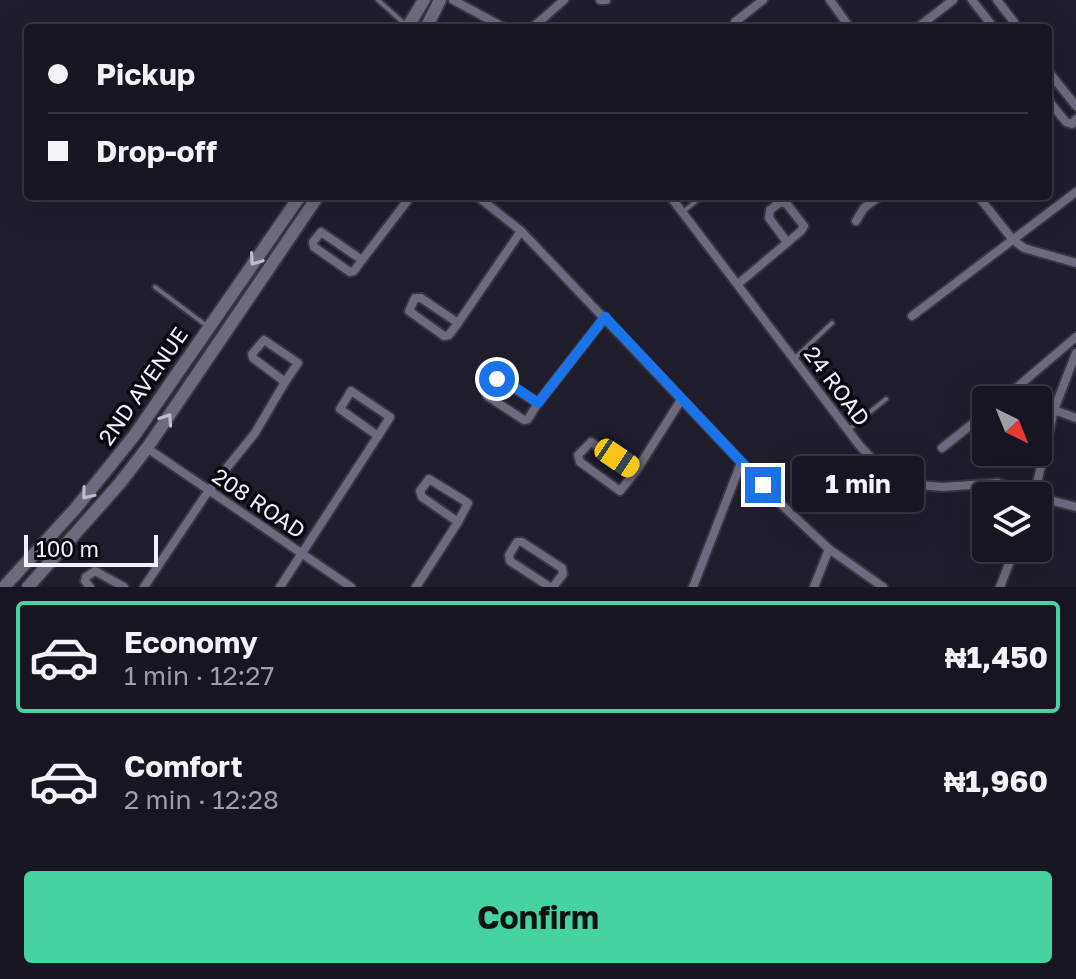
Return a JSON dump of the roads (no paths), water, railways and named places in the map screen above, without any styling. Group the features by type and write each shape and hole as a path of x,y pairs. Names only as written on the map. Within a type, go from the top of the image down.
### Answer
{"street":[{"path":"410,24 424,0"},
{"path":"428,24 440,0"},
{"path":"453,0 498,24"},
{"path":"537,24 564,0"},
{"path":"735,22 763,0"},
{"path":"830,0 847,24"},
{"path":"922,24 953,0"},
{"path":"972,0 991,24"},
{"path":"997,0 1013,24"},
{"path":"1052,76 1076,106"},
{"path":"1052,105 1066,122 1072,124 1076,119"},
{"path":"912,316 1076,192"},
{"name":"2ND AVENUE","path":"4,587 75,509 134,436 297,200"},
{"name":"2ND AVENUE","path":"28,587 147,448 315,200"},
{"path":"362,260 324,233 313,242 314,247 350,272 354,271 408,200"},
{"path":"482,200 521,231 741,463 829,549 883,587"},
{"name":"24 ROAD","path":"673,200 876,463 909,484 972,485"},
{"path":"856,221 864,208 875,200"},
{"path":"981,200 1013,240 1024,248 1076,263"},
{"path":"738,284 787,242 804,226 786,203 779,203 770,210 769,218 787,242"},
{"path":"458,323 418,297 408,309 444,336 449,335 458,323 521,231"},
{"path":"538,403 499,378 486,394 524,420 528,419 605,317"},
{"path":"1018,386 1076,337"},
{"path":"144,587 209,490 255,433 297,362 261,340 252,354 253,358 285,382"},
{"path":"1038,482 1054,410 1076,353"},
{"path":"280,587 378,436 390,417 354,392 348,393 340,406 341,410 378,436"},
{"path":"636,471 591,442 578,455 580,462 620,491 636,471 681,400"},
{"path":"1054,410 1076,418"},
{"path":"942,448 972,424"},
{"name":"208 ROAD","path":"147,448 351,587"},
{"path":"693,587 741,463"},
{"path":"416,587 458,522 468,503 429,479 420,494 458,522"},
{"name":"24 ROAD","path":"1052,501 1076,507"},
{"path":"517,542 522,542 562,568 563,574 552,587 510,561 508,558 517,542"},
{"path":"814,587 829,549"},
{"path":"1000,587 1010,562"},
{"path":"90,587 85,581 86,577 95,571 124,587"}],"lane":[{"path":"378,0 405,24"},
{"path":"683,212 697,200"},
{"path":"155,287 209,327"},
{"path":"794,359 832,323"},
{"path":"848,430 886,399"}]}
